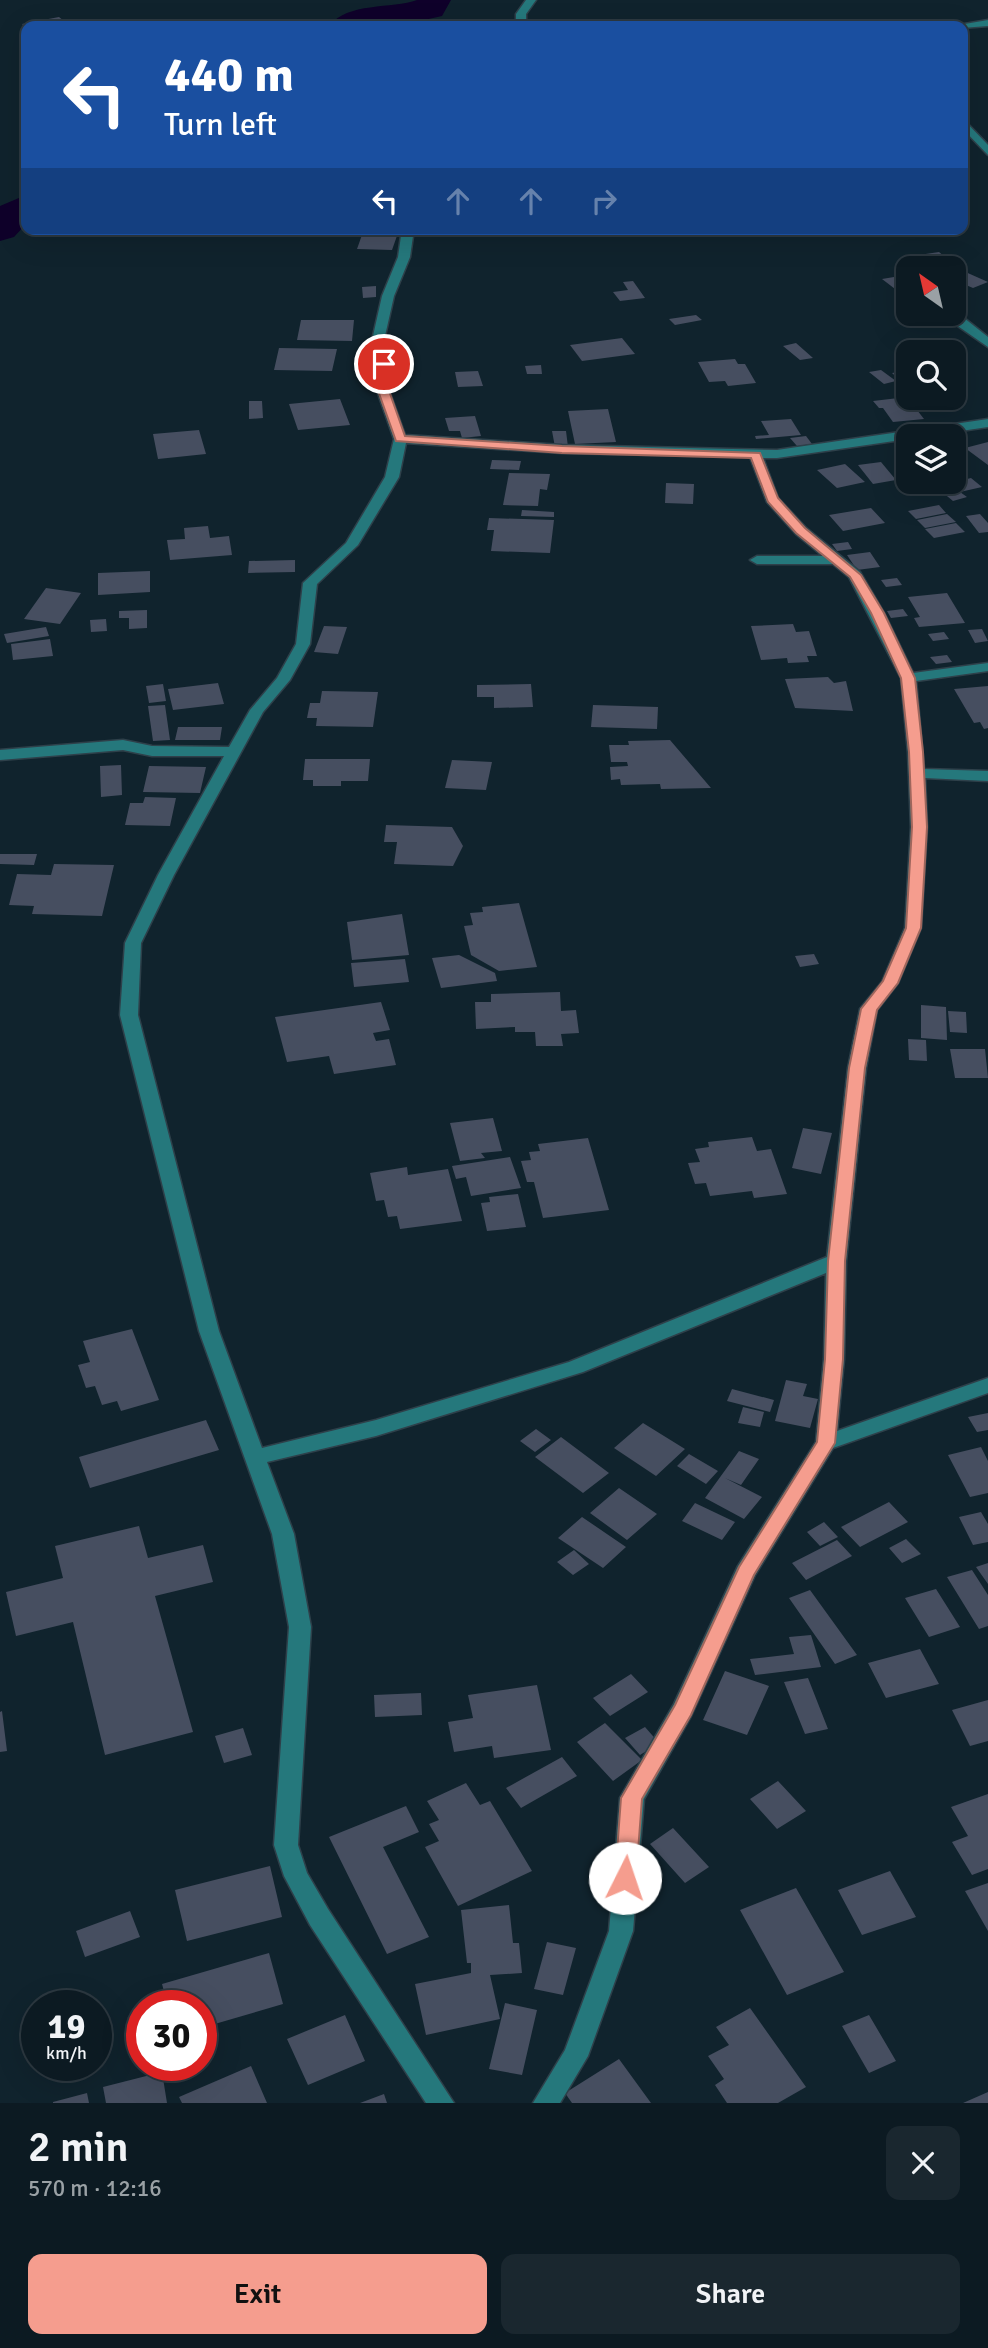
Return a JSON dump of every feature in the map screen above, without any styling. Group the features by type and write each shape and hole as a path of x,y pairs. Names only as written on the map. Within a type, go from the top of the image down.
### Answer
{"street":[{"path":"521,21 521,14 531,0"},
{"path":"968,25 988,23"},
{"path":"968,128 988,152"},
{"path":"407,235 404,257 388,296 379,336 384,364 382,385 400,439 392,477 351,545 310,583 303,645 283,680 257,710 166,875 133,943 130,1015 209,1331 283,1534 299,1627 286,1845 296,1877 319,1917 441,2103"},
{"path":"966,326 988,343"},
{"path":"400,439 562,449 756,455 988,422"},
{"path":"546,2103 575,2056 621,1931 632,1798 683,1709 746,1572 826,1443 834,1359 836,1261 853,1097 869,1009 890,983 913,928 919,827 908,678 855,575 801,531 772,499 756,455"},
{"path":"757,560 835,560"},
{"path":"908,678 988,667"},
{"path":"0,755 123,745 152,751 236,752"},
{"path":"917,773 988,776"},
{"path":"255,1457 376,1428 576,1367 836,1261"},
{"path":"826,1443 988,1385"}],"building":[{"path":"59,17 64,21 38,21"},
{"path":"362,235 397,235 392,250 357,249"},
{"path":"939,252 944,256 912,256"},
{"path":"966,272 988,282 973,288 966,285"},
{"path":"894,277 896,290 882,279"},
{"path":"633,281 645,298 620,301 613,292 628,290 623,282"},
{"path":"376,286 376,297 363,298 362,287"},
{"path":"696,315 702,320 675,325 669,319"},
{"path":"301,320 354,320 352,341 297,340"},
{"path":"622,338 635,354 582,361 570,345"},
{"path":"796,343 813,358 800,360 783,346"},
{"path":"279,348 337,349 332,371 274,370"},
{"path":"735,359 738,364 745,364 756,383 728,386 725,381 709,382 698,362"},
{"path":"541,365 542,374 527,374 525,366"},
{"path":"881,370 896,381 884,384 869,372"},
{"path":"478,371 483,386 458,387 455,372"},
{"path":"896,398 896,410 917,410 924,419 893,422 883,408 879,408 873,401"},
{"path":"340,399 350,425 298,430 289,404"},
{"path":"249,401 262,401 263,418 249,419"},
{"path":"608,409 616,442 575,444 568,411"},
{"path":"475,416 481,436 462,438 460,431 449,431 445,418"},
{"path":"791,419 801,435 756,439 755,436 769,435 761,421"},
{"path":"199,430 206,454 158,459 153,434"},
{"path":"552,431 566,431 568,447 555,447"},
{"path":"806,436 812,444 797,446 790,438"},
{"path":"988,442 988,465 966,449"},
{"path":"492,460 521,461 519,470 490,469"},
{"path":"881,462 896,480 873,484 858,465"},
{"path":"845,464 865,482 837,488 817,470"},
{"path":"509,473 550,474 547,490 540,489 538,506 503,505"},
{"path":"971,478 982,487 966,491 966,479"},
{"path":"666,483 694,484 693,504 665,503"},
{"path":"944,494 963,494 967,497 953,501"},
{"path":"939,505 946,513 916,519 908,511"},
{"path":"871,508 885,523 843,531 829,515"},
{"path":"522,510 554,512 554,517 521,516"},
{"path":"947,514 956,522 925,528 917,520"},
{"path":"980,514 988,523 988,532 979,533 966,516"},
{"path":"489,518 554,520 550,553 491,551 494,530 487,530"},
{"path":"956,523 965,532 934,538 925,529"},
{"path":"208,526 210,538 229,536 232,555 170,560 167,540 185,539 184,528"},
{"path":"848,542 852,549 837,551 832,544"},
{"path":"870,552 880,567 857,570 847,555"},
{"path":"295,560 295,572 248,573 249,561"},
{"path":"150,571 150,592 98,595 98,573"},
{"path":"897,578 902,585 886,587 881,580"},
{"path":"46,588 81,593 60,624 24,619"},
{"path":"947,593 965,623 919,627 914,618 920,617 908,597"},
{"path":"903,609 908,616 891,618 887,611"},
{"path":"147,610 147,628 129,629 129,618 119,618 119,611"},
{"path":"106,619 107,631 91,632 90,620"},
{"path":"793,624 796,632 809,631 817,656 807,656 809,662 788,663 787,658 761,660 751,626"},
{"path":"324,626 347,627 338,654 314,652"},
{"path":"46,627 49,636 7,643 4,634"},
{"path":"982,629 988,641 975,643 968,630"},
{"path":"944,632 949,639 933,641 928,634"},
{"path":"50,639 53,656 13,660 11,644"},
{"path":"947,655 952,662 936,664 930,657"},
{"path":"828,677 834,683 846,681 853,711 795,708 785,679"},
{"path":"218,683 224,704 173,710 168,689"},
{"path":"163,684 166,701 149,703 146,686"},
{"path":"531,684 533,707 494,708 494,697 477,697 477,685"},
{"path":"988,686 988,728 984,729 980,722 974,723 954,689"},
{"path":"322,691 378,692 373,727 316,726 317,718 307,718 310,703 320,703"},
{"path":"165,705 170,740 153,741 148,706"},
{"path":"593,705 658,707 657,729 591,727"},
{"path":"178,727 222,727 220,740 175,740"},
{"path":"670,740 711,788 661,789 660,784 621,785 620,779 611,780 610,767 628,766 627,762 611,762 609,745 629,745 628,741"},
{"path":"305,759 370,759 368,781 341,781 341,786 313,786 313,780 303,780"},
{"path":"452,760 492,762 486,790 445,788"},
{"path":"121,765 122,795 101,797 100,766"},
{"path":"149,766 206,767 200,793 143,792"},
{"path":"145,797 176,798 170,826 125,825 130,803 143,803"},
{"path":"386,825 452,827 463,846 453,866 394,864 397,842 384,842"},
{"path":"0,854 37,854 34,865 0,864"},
{"path":"54,864 114,865 102,916 32,914 34,906 9,905 17,874 51,875"},
{"path":"519,903 537,967 499,971 471,955 464,926 473,925 470,913 483,912 482,907"},
{"path":"402,914 409,955 352,960 347,922"},
{"path":"814,954 819,964 800,967 795,956"},
{"path":"459,955 495,973 497,981 441,988 432,958"},
{"path":"405,959 409,982 354,987 351,963"},
{"path":"560,992 561,1011 576,1010 579,1033 561,1034 563,1046 536,1046 535,1032 515,1032 515,1027 476,1029 475,1002 491,1002 491,994"},
{"path":"381,1002 390,1030 373,1033 376,1041 389,1039 396,1065 334,1074 329,1056 287,1062 275,1017"},
{"path":"921,1005 946,1007 947,1040 921,1038"},
{"path":"948,1011 966,1012 967,1033 950,1032"},
{"path":"908,1039 926,1040 927,1061 909,1060"},
{"path":"950,1049 985,1049 988,1078 955,1078"},
{"path":"493,1118 502,1151 481,1153 485,1158 460,1161 450,1123"},
{"path":"803,1128 832,1133 821,1174 792,1168"},
{"path":"752,1137 757,1151 771,1149 787,1194 754,1198 752,1191 710,1196 706,1183 695,1184 688,1163 700,1162 695,1149 709,1147 708,1142"},
{"path":"588,1138 609,1210 543,1218 534,1182 527,1182 521,1161 531,1160 529,1152 540,1151 538,1144"},
{"path":"510,1157 521,1188 471,1196 466,1177 456,1179 452,1166"},
{"path":"407,1167 408,1175 448,1169 462,1221 400,1229 397,1216 388,1217 384,1200 376,1201 370,1173"},
{"path":"518,1194 526,1227 487,1231 481,1203 490,1202 489,1197"},
{"path":"132,1329 159,1400 121,1411 117,1401 102,1405 95,1386 86,1388 78,1365 90,1362 83,1341"},
{"path":"786,1380 807,1384 803,1396 818,1399 810,1428 775,1421"},
{"path":"732,1389 774,1400 770,1412 727,1401"},
{"path":"743,1407 764,1412 760,1427 738,1423"},
{"path":"988,1413 988,1430 977,1432 968,1417"},
{"path":"206,1420 219,1450 90,1488 79,1457"},
{"path":"643,1423 685,1449 656,1476 614,1448"},
{"path":"536,1429 551,1440 535,1452 520,1441"},
{"path":"561,1437 609,1473 583,1493 535,1457"},
{"path":"981,1447 988,1461 988,1493 970,1497 948,1455"},
{"path":"739,1451 759,1459 741,1485 725,1478 762,1497 744,1519 705,1498"},
{"path":"689,1454 718,1471 706,1484 677,1466"},
{"path":"619,1488 657,1514 627,1540 590,1513"},
{"path":"889,1502 908,1522 860,1547 841,1527"},
{"path":"695,1503 735,1522 722,1540 682,1521"},
{"path":"981,1512 988,1524 988,1542 973,1545 959,1517"},
{"path":"582,1517 626,1547 603,1568 558,1538"},
{"path":"824,1522 838,1537 820,1546 807,1532"},
{"path":"139,1526 148,1558 203,1545 213,1582 155,1596 193,1732 105,1755 73,1622 16,1636 6,1592 63,1578 55,1546"},
{"path":"906,1539 921,1554 902,1563 889,1548"},
{"path":"837,1540 852,1556 806,1580 792,1563"},
{"path":"574,1550 589,1564 573,1575 557,1562"},
{"path":"988,1563 988,1584 976,1567"},
{"path":"972,1570 988,1595 988,1626 979,1629 947,1577"},
{"path":"936,1589 960,1627 929,1637 905,1598"},
{"path":"810,1590 857,1655 835,1664 789,1598"},
{"path":"811,1635 821,1667 755,1675 750,1659 794,1654 789,1637"},
{"path":"920,1649 939,1684 886,1698 868,1663"},
{"path":"725,1671 769,1686 747,1735 703,1720"},
{"path":"631,1674 648,1692 610,1716 593,1698"},
{"path":"808,1678 828,1729 805,1734 784,1682"},
{"path":"537,1685 551,1750 494,1758 492,1746 454,1752 448,1722 473,1718 468,1695"},
{"path":"421,1693 422,1715 375,1717 374,1695"},
{"path":"988,1700 988,1741 970,1746 952,1710"},
{"path":"2,1711 7,1751 0,1752 0,1712"},
{"path":"605,1723 642,1760 613,1781 577,1742"},
{"path":"645,1727 659,1743 640,1755 625,1738"},
{"path":"243,1728 252,1755 224,1763 215,1736"},
{"path":"562,1757 577,1776 521,1808 506,1788"},
{"path":"778,1781 806,1811 777,1829 750,1799"},
{"path":"466,1783 480,1805 490,1801 532,1871 458,1906 425,1847 439,1841 429,1824 439,1820 427,1801"},
{"path":"988,1794 988,1869 972,1875 952,1842 968,1836 951,1807"},
{"path":"406,1806 419,1832 383,1847 429,1937 387,1954 329,1837"},
{"path":"673,1828 709,1867 685,1883 650,1844"},
{"path":"270,1866 282,1917 187,1941 175,1890"},
{"path":"890,1871 916,1917 862,1935 838,1890"},
{"path":"988,1883 988,1931 965,1891"},
{"path":"796,1888 844,1972 787,1995 740,1910"},
{"path":"509,1905 513,1943 519,1943 522,1973 490,1975 500,2019 426,2035 415,1984 471,1973 471,1963 467,1963 461,1910"},
{"path":"130,1911 140,1937 85,1957 76,1931"},
{"path":"547,1942 576,1948 563,1995 534,1989"},
{"path":"269,1953 283,2004 217,2023 217,1990 164,1990 162,1984"},
{"path":"505,2003 537,2010 522,2075 489,2069"},
{"path":"750,2008 806,2087 778,2103 727,2103 715,2085 724,2079 708,2056 729,2045 716,2027"},
{"path":"345,2015 365,2061 308,2085 287,2039"},
{"path":"869,2015 896,2061 869,2073 842,2026"},
{"path":"619,2059 651,2103 572,2103 565,2093"},
{"path":"251,2066 267,2103 182,2103 179,2097"},
{"path":"127,2081 163,2081 167,2103 106,2103 103,2087"},
{"path":"988,2092 988,2103 963,2103"},
{"path":"87,2093 89,2103 53,2103 53,2102"},
{"path":"384,2094 387,2103 360,2103"}],"waterway":[{"path":"359,21 430,9 434,0"},
{"path":"0,229 21,210"}],"route":[{"path":"384,364 382,385 400,439 562,449 756,455 772,499 801,531 855,575 877,613 908,678 916,752 919,827 913,928 890,983 869,1009 857,1068 836,1261 834,1359 826,1443 746,1572 683,1709 632,1798 625,1878"}]}
